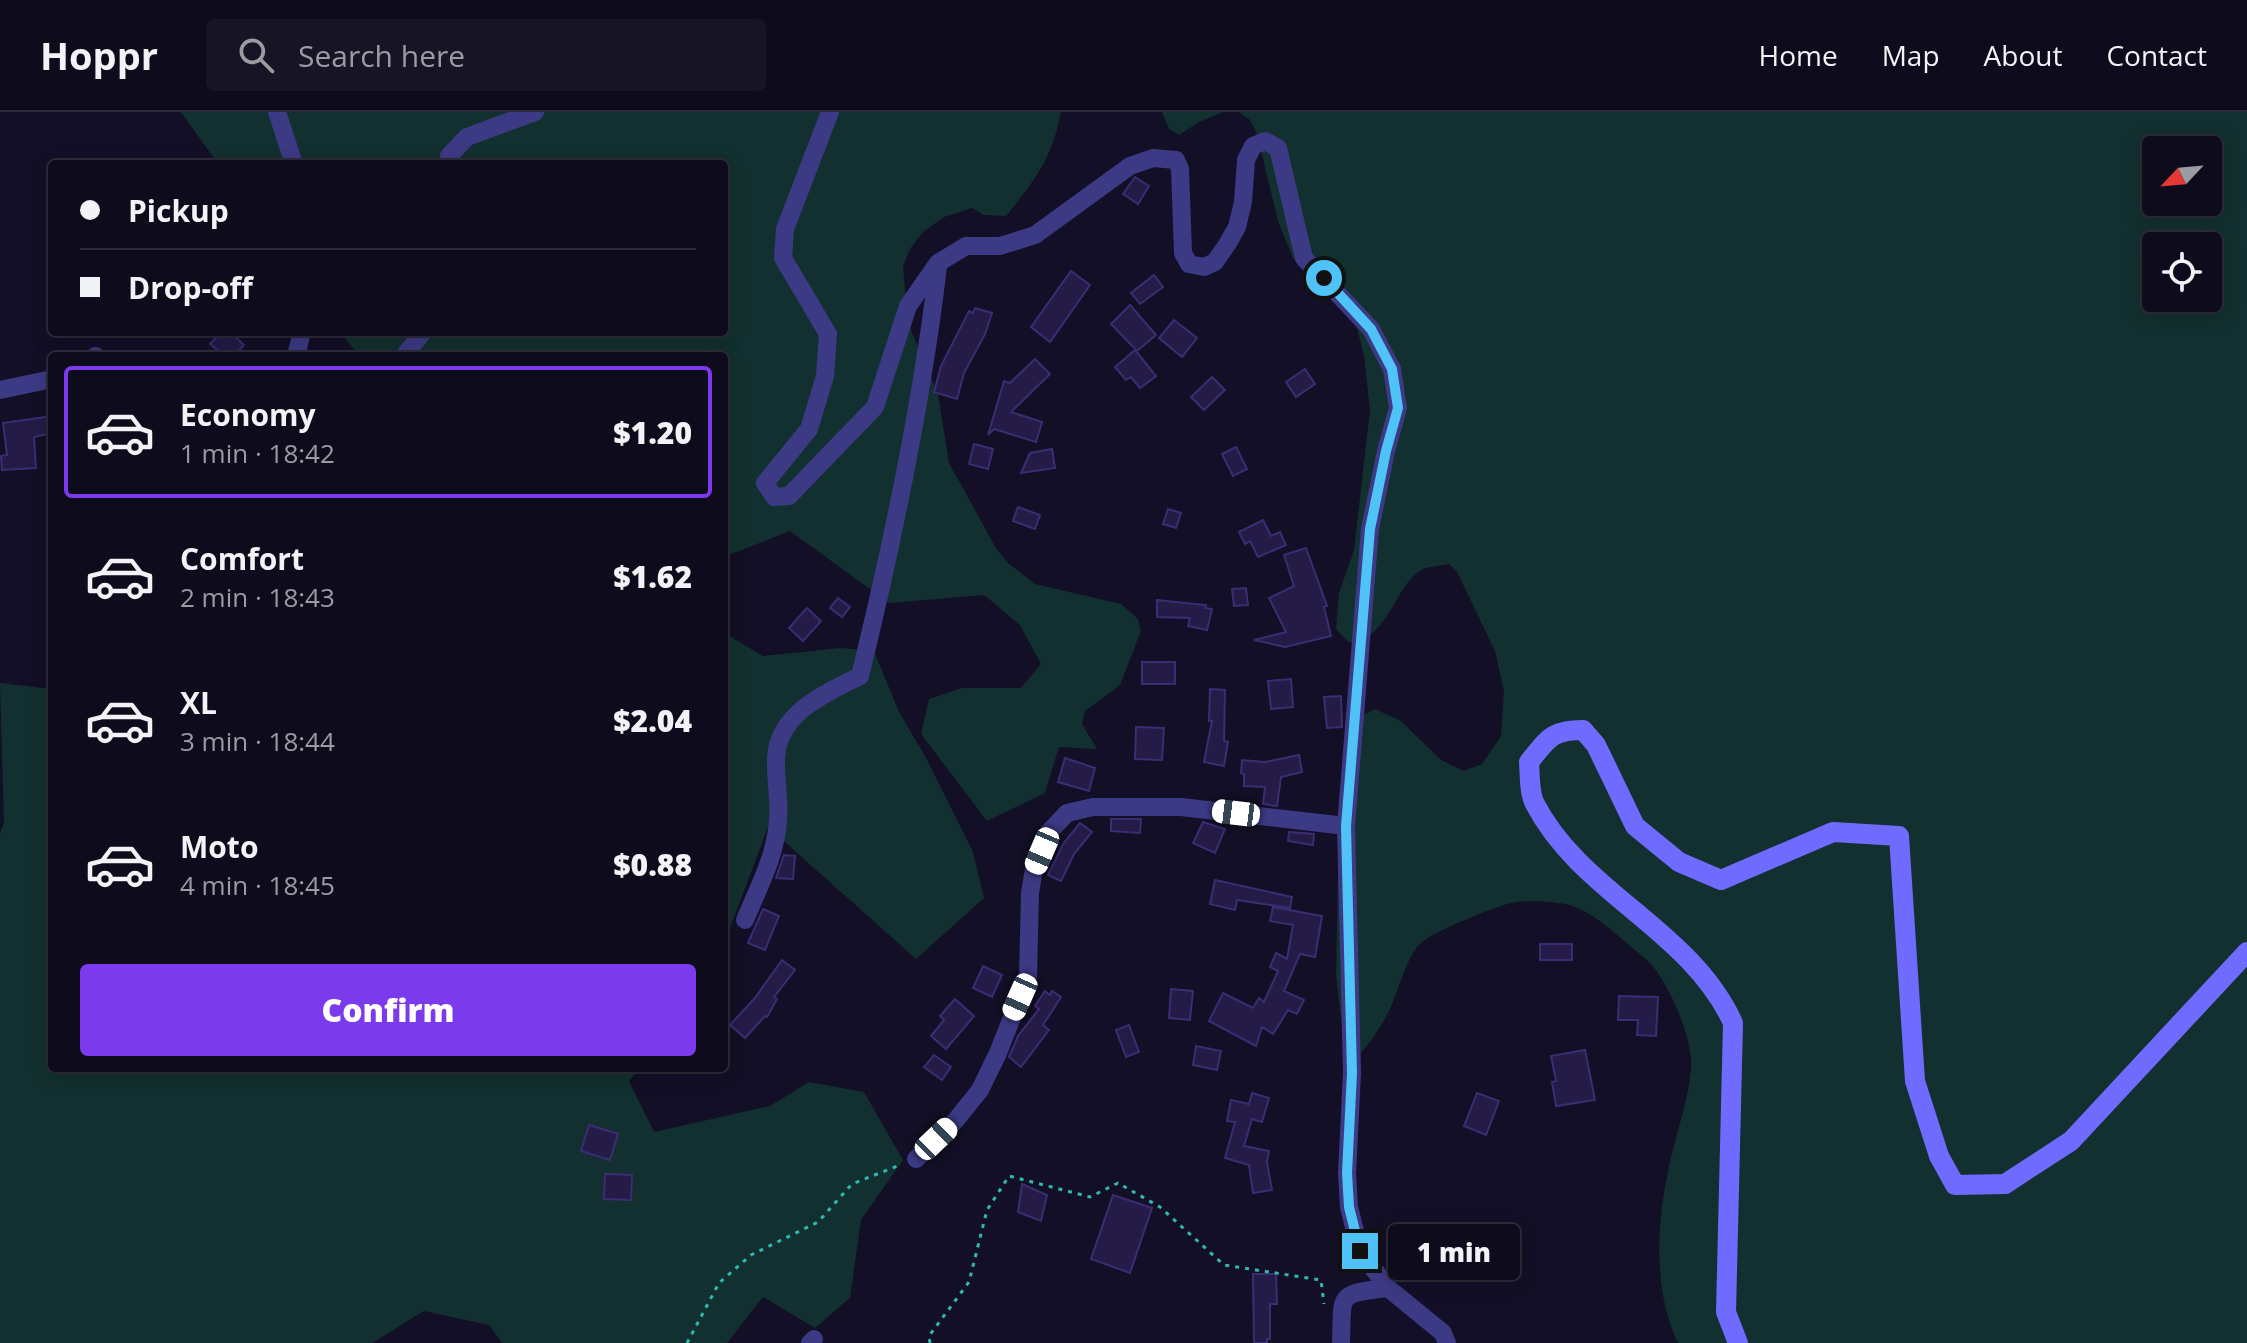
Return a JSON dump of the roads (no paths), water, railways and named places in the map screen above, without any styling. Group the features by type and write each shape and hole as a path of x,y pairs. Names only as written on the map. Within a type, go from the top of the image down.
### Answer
{"main road":[{"path":"1738,1343 1726,1312 1733,1023 1724,1003 1699,968 1565,848 1533,802 1529,762 1547,740 1563,730 1583,730 1596,745 1635,826 1679,862 1721,880 1833,832 1899,836 1915,1081 1939,1156 1955,1185 2005,1184 2071,1141 2247,952"}],"street":[{"path":"277,112 293,160"},
{"path":"450,160 449,156 467,137 535,112"},
{"path":"830,112 785,229 783,258 828,334 825,376 809,429 765,483 774,497 789,496 875,407 908,306 938,263 966,246 1000,246 1035,235 1130,166 1153,158 1176,160 1180,169 1183,253 1189,264 1204,267 1215,262 1237,227 1243,202 1246,160 1253,146 1265,141 1278,148 1304,258 1371,329 1392,369 1398,408 1370,529 1346,826 1352,1073 1347,1173 1349,1207 1360,1251 1388,1288 1443,1333 1447,1343"},
{"path":"745,920 774,850 779,819 776,756 780,738 793,718 813,701 860,676 904,477 930,337 938,263"},
{"path":"407,352 420,336"},
{"path":"0,390 48,380"},
{"path":"916,1159 956,1120 980,1090 998,1053 1028,977 1030,893 1034,869 1049,832 1067,813 1093,807 1181,807 1346,826"},
{"path":"1341,1343 1341,1305 1345,1298 1353,1292 1388,1288"}]}
